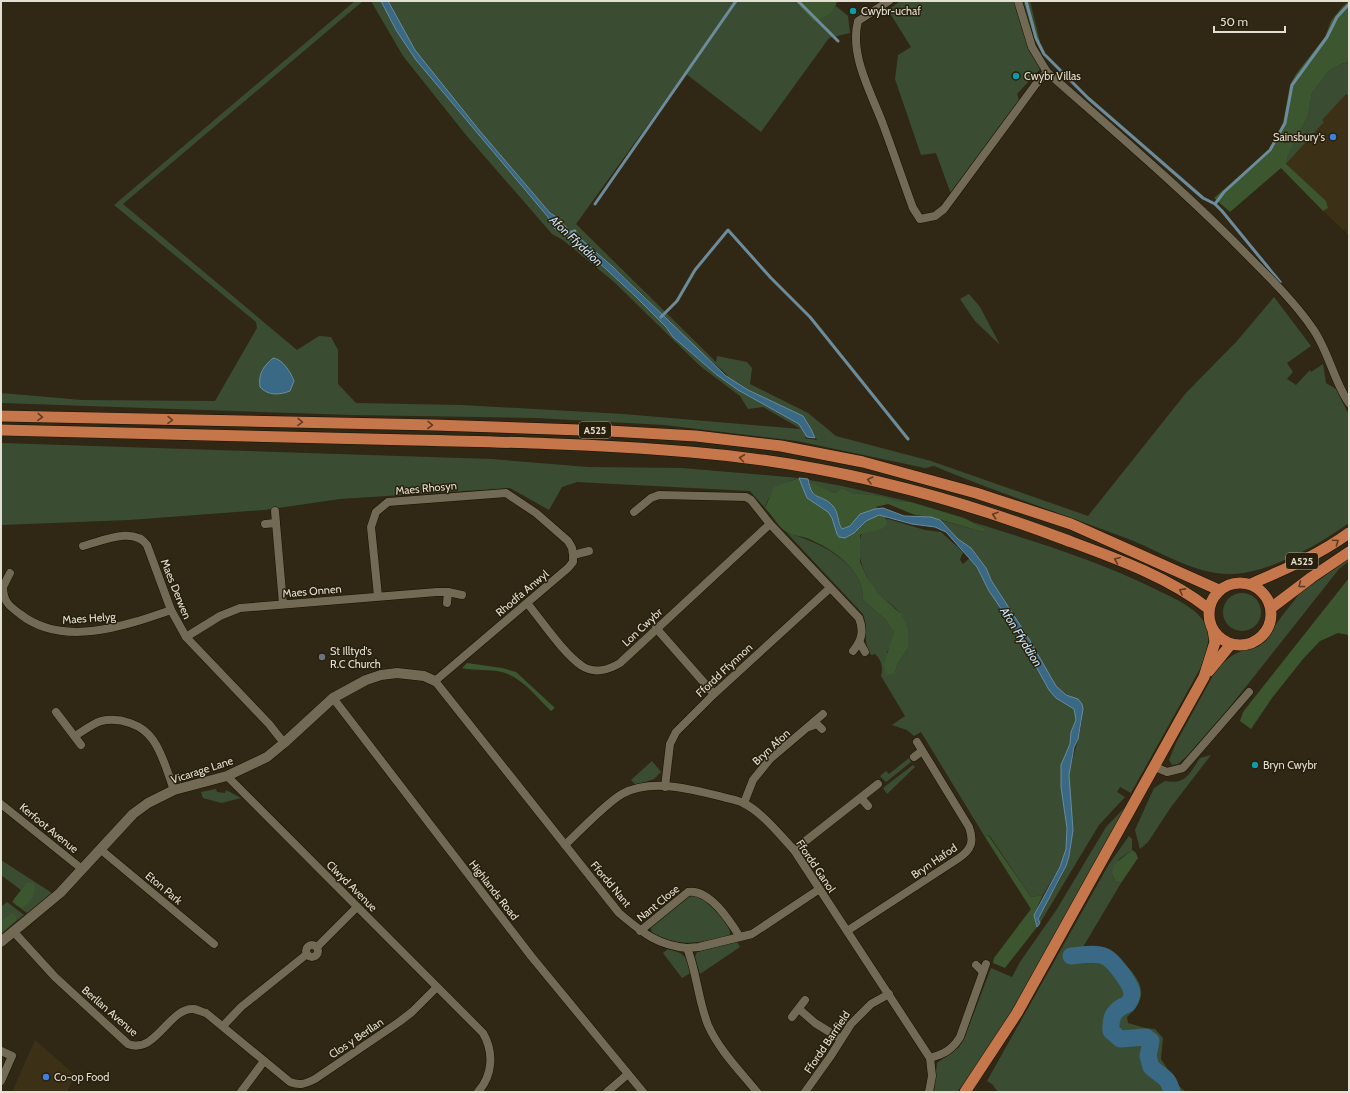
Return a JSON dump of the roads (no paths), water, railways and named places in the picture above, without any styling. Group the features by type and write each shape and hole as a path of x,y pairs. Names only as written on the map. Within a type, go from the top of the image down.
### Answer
{"main road":[{"name":"A525","path":"1,416 426,425 609,431 696,436 781,446 863,462 976,493 1064,522 1219,590"},
{"name":"A525","path":"1,430 509,443 692,452 773,462 838,473 938,497 1035,528 1152,575 1193,597 1208,610"},
{"name":"A525","path":"1251,584 1304,561 1332,545 1349,533"},
{"name":"A525","path":"1271,608 1312,577 1349,552"},
{"path":"1204,677 1215,642 1208,610 1212,599 1219,590 1228,584 1236,582 1251,584 1264,594 1271,608 1271,619 1265,633 1257,640 1248,644 1231,644 1221,639 1213,630"},
{"path":"966,1092 1017,1013 1204,677 1231,644"}],"street":[{"path":"889,1 858,21 855,33 857,48 866,83 884,127 913,208 920,220 935,216 944,209 1036,84 1047,72"},
{"path":"1018,1 1032,47 1047,72 1178,188 1235,242 1286,295 1313,329 1321,342 1349,403"},
{"name":"Maes Rhosyn","path":"378,596 372,528 376,512 388,502 506,493 536,513 568,541 572,548 573,556"},
{"path":"634,512 639,502 659,495 746,497 759,509 770,524 859,618 862,626 860,643 864,652"},
{"path":"275,511 283,604"},
{"path":"265,524 276,523"},
{"name":"Lon Cwybr","path":"527,603 565,648 583,666 592,669 610,669 620,663 656,628 770,524"},
{"name":"Maes Derwen","path":"83,546 134,535 142,538 147,545 171,610 186,637 270,724 284,744"},
{"path":"573,556 589,551"},
{"name":"Rhodfa Anwyl","path":"435,681 568,568 573,562 573,556"},
{"name":"Maes Helyg","path":"10,573 2,587 4,599 8,604 35,624 57,631 108,629 124,626 171,610"},
{"name":"Ffordd Ffynnon","path":"665,787 670,744 676,732 714,694 830,588"},
{"path":"447,603 448,592"},
{"name":"Maes Onnen","path":"186,637 230,611 240,608 378,596 448,592 462,595"},
{"path":"656,628 714,694"},
{"path":"853,651 860,643"},
{"name":"Vicarage Lane","path":"1,942 60,893 134,814 148,803 174,790 227,776 267,757 284,744 333,698 354,686 381,675 415,674 435,681"},
{"name":"Ffordd Nant","path":"435,681 619,913 640,931 661,943 687,948"},
{"path":"1155,767 1167,772 1183,768 1248,692"},
{"name":"Highlands Road","path":"333,698 531,956 643,1092"},
{"path":"56,712 81,746"},
{"name":"Bryn Afon","path":"744,803 753,780 770,760 823,714"},
{"path":"75,736 100,722 115,720 130,723 144,730 153,739 174,790"},
{"path":"807,728 817,724 822,729"},
{"name":"Bryn Hafod","path":"847,931 953,862 967,852 971,846 973,838 969,827 917,742"},
{"path":"914,757 922,751"},
{"name":"Clwyd Avenue","path":"227,776 437,987 462,1010 483,1033 488,1041 491,1066 487,1079 478,1092"},
{"path":"794,850 878,784"},
{"name":"Ffordd Ganol","path":"565,845 608,804 622,794 634,790 665,787 692,789 744,803 771,825 794,850 818,890 847,931 930,1058"},
{"path":"861,798 868,806"},
{"name":"Kerfoot Avenue","path":"1,804 82,869"},
{"name":"Eton Park","path":"100,850 214,944"},
{"path":"756,1092 716,1041 708,1024 693,964 687,948 699,947 752,934 818,890"},
{"name":"Nant Close","path":"640,931 688,892 694,891 706,896 731,924 740,937"},
{"path":"224,1026 241,1007 306,954 306,948 309,945 314,944 317,947 357,907"},
{"name":"Berllan Avenue","path":"13,931 55,977 128,1044 136,1047 143,1045 152,1040 181,1013 192,1009 206,1013 224,1026 290,1082"},
{"path":"929,1092 932,1076 930,1058 950,1051 960,1037 985,968 976,966"},
{"name":"Clos y Berllan","path":"290,1082 298,1085 305,1084 315,1079 399,1022 412,1012 437,987"},
{"name":"Ffordd Barrfield","path":"805,1092 860,1013 871,1004 889,994"},
{"path":"792,1017 805,1000"},
{"path":"799,1009 815,1023 841,1039"},
{"path":"1,1051 12,1056 1,1080"},
{"path":"241,1092 264,1061"},
{"path":"607,1092 628,1074"},
{"path":"290,1082 302,1092"}],"water":[{"path":"381,1 388,1 415,50 479,130 550,213 558,218 573,235 582,240 613,267 726,376 748,390 803,416 815,438 807,437 799,424 738,390 717,375 673,337 666,327 635,296 594,258 554,228 548,217 416,60 396,30"},
{"path":"273,358 280,361 291,374 294,381 290,391 274,394 263,390 260,387 262,370"},
{"path":"799,478 808,479 814,494 833,506 842,529 850,526 860,514 883,508 904,516 931,517 940,520 958,539 971,548 986,568 991,580 1029,639 1056,686 1066,695 1078,699 1082,704 1083,709 1078,739 1074,747 1069,775 1073,830 1069,856 1066,866 1038,919 1040,923 1037,927 1034,915 1060,867 1066,849 1067,828 1061,787 1061,765 1070,744 1071,732 1076,720 1074,709 1056,698 1049,690 1017,632 989,591 977,567 946,532 935,527 912,524 879,515 866,521 854,533 845,538 839,537 832,518 828,512 807,498"}],"waterway":[{"path":"595,204 736,1"},
{"path":"798,1 838,41"},
{"path":"1026,1 1036,38 1044,54 1088,98 1203,198 1215,204 1224,192 1270,150 1285,123 1292,85 1327,37 1337,17 1349,4"},
{"path":"1215,204 1280,282"},
{"path":"661,317 677,301 695,270 728,230 771,278 810,317 908,439"},
{"name":"Afon Ffyddion","path":"568,233 575,231"},
{"name":"Afon Ffyddion","path":"1071,956 1089,954 1102,955 1109,959 1120,972 1129,985 1132,995 1128,1004 1119,1008 1114,1014 1111,1022 1111,1031 1120,1039 1146,1037 1151,1041 1148,1056 1151,1067 1164,1077 1169,1083 1172,1092"}],"place":[{"name":"Cwybr-uchaf","path":"853,11"},
{"name":"Cwybr Villas","path":"1016,76"},
{"name":"Sainsbury's","path":"1333,137"},
{"name":"St Illtyd's R.C Church","path":"322,657"},
{"name":"Bryn Cwybr","path":"1255,765"},
{"name":"Co-op Food","path":"46,1077"}]}
